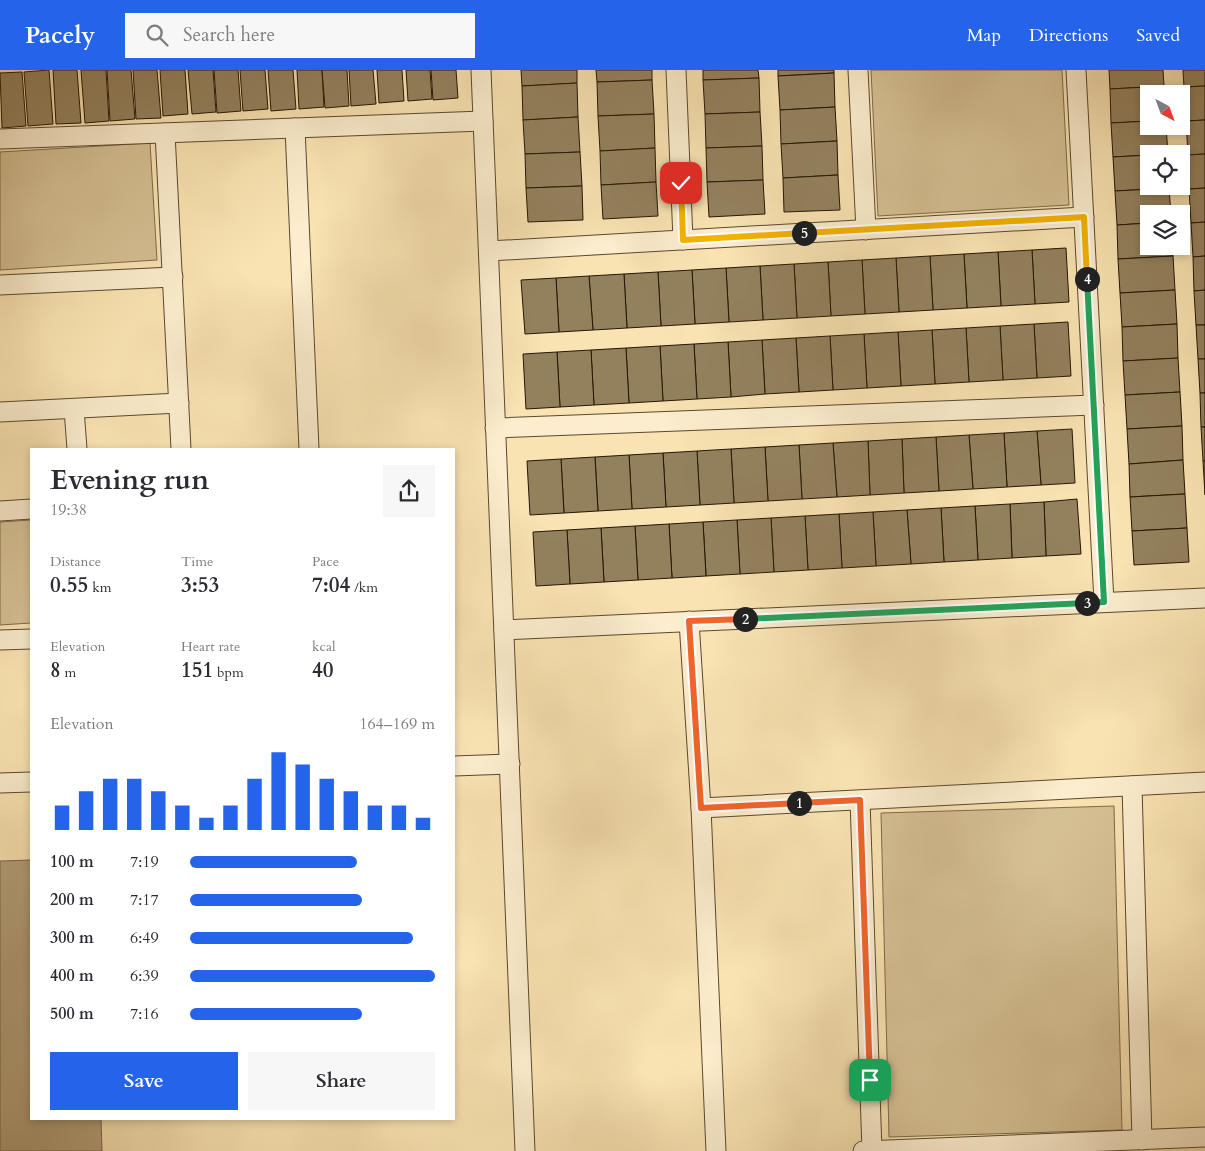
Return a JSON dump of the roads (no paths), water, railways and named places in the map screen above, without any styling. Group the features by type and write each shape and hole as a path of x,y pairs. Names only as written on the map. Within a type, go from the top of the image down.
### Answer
{"street":[{"path":"481,70 525,1151"},
{"path":"676,70 683,240"},
{"path":"858,70 866,230"},
{"path":"1076,70 1104,602"},
{"path":"0,140 483,121"},
{"path":"295,128 310,448"},
{"path":"166,133 181,448"},
{"path":"488,251 1084,217"},
{"path":"0,286 173,277"},
{"path":"0,412 179,403"},
{"path":"496,428 1094,405"},
{"path":"74,408 77,448"},
{"path":"0,511 30,509"},
{"path":"504,630 1205,598"},
{"path":"689,621 701,808 716,1151"},
{"path":"0,640 30,639"},
{"path":"455,766 510,764"},
{"path":"0,783 30,782"},
{"path":"701,808 1205,782"},
{"path":"1132,786 1142,1140"},
{"path":"860,800 872,1151"},
{"path":"863,1151 1205,1137"}]}
